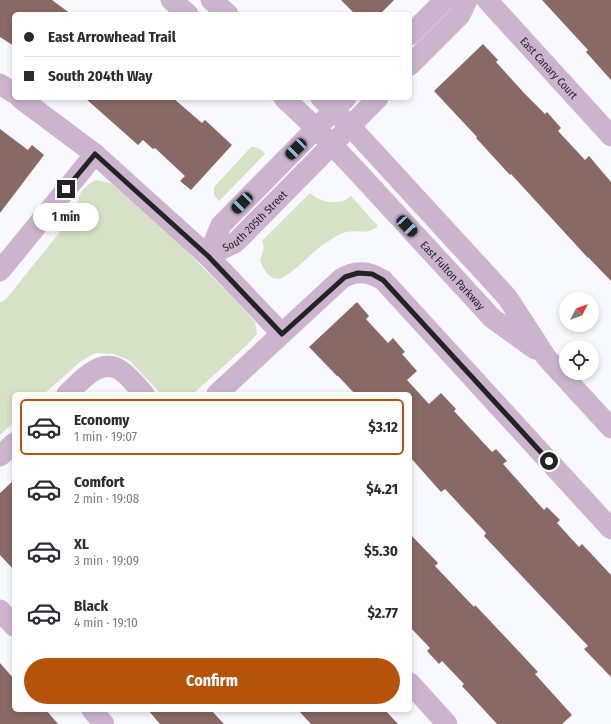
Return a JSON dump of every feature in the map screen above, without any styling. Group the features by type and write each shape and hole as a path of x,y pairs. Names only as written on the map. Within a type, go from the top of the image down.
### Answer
{"street":[{"path":"171,0 186,12"},
{"path":"211,0 226,12"},
{"path":"412,33 445,0"},
{"path":"412,63 460,15 467,0"},
{"name":"East Canary Court","path":"487,0 611,136"},
{"path":"0,84 12,92"},
{"path":"23,100 95,154 208,256 282,334"},
{"name":"East Fulton Parkway","path":"286,100 332,144 492,318 546,357"},
{"name":"South 205th Street","path":"208,256 236,242 376,100"},
{"name":"East Fulton Parkway","path":"334,102 350,126 507,297 546,357 611,428"},
{"name":"South 205th Street","path":"208,256 221,225 316,128 334,102"},
{"path":"0,271 95,154"},
{"path":"219,392 341,279 358,273 372,274 383,280 611,529"},
{"path":"69,392 94,370 106,367 119,369 142,392"},
{"path":"0,456 12,445"},
{"path":"0,610 12,624"},
{"path":"412,685 447,724"},
{"path":"94,712 104,724"}],"green space":[{"path":"251,147 256,147 265,154 219,201 214,195 214,187"},
{"path":"96,180 111,183 180,244 255,322 257,334 195,392 159,392 129,360 113,354 95,353 80,362 46,392 12,392 12,424 0,435 0,302 6,299 76,212 79,196 91,183"},
{"path":"310,193 317,198 331,202 345,200 351,196 378,226 366,232 351,231 340,234 320,247 294,270 282,278 274,279 266,272 260,260 264,248 262,241"}],"building":[{"path":"0,0 52,0 68,12 12,12 12,45 0,37"},
{"path":"341,0 394,0 382,12 353,12"},
{"path":"542,0 611,0 611,80 586,52 588,50"},
{"path":"483,44 498,60 496,62 525,94 545,114 547,112 561,128 558,131 585,160 589,156 611,182 611,281 511,174 510,175 434,91"},
{"path":"87,100 175,100 202,123 205,120 232,145 191,190 180,181 185,176 155,148 153,149 143,140 138,145"},
{"path":"0,129 28,150 32,145 44,155 0,213"},
{"path":"357,302 369,316 366,319 388,343 393,338 405,352 402,354 417,371 407,380 429,404 441,393 456,409 454,411 492,452 496,449 507,461 503,464 544,510 547,507 560,520 557,523 579,547 582,544 611,575 611,677 584,649 588,646 484,536 486,533 445,489 441,492 412,459 412,392 353,392 309,347"},
{"path":"12,482 12,568 0,555 0,493"},
{"path":"412,536 438,563 435,566 474,607 475,605 538,672 535,674 572,715 562,724 497,724 462,686 464,684 442,661 439,664 427,651 430,648 412,629"},
{"path":"0,663 12,677 12,712 48,712 58,724 0,724"},
{"path":"150,712 213,712 224,724 160,724"},
{"path":"300,712 387,712 398,724 311,724"}],"route":[{"path":"66,189 95,154 208,256 282,334 341,279 358,273 372,274 383,280 549,461"}]}
